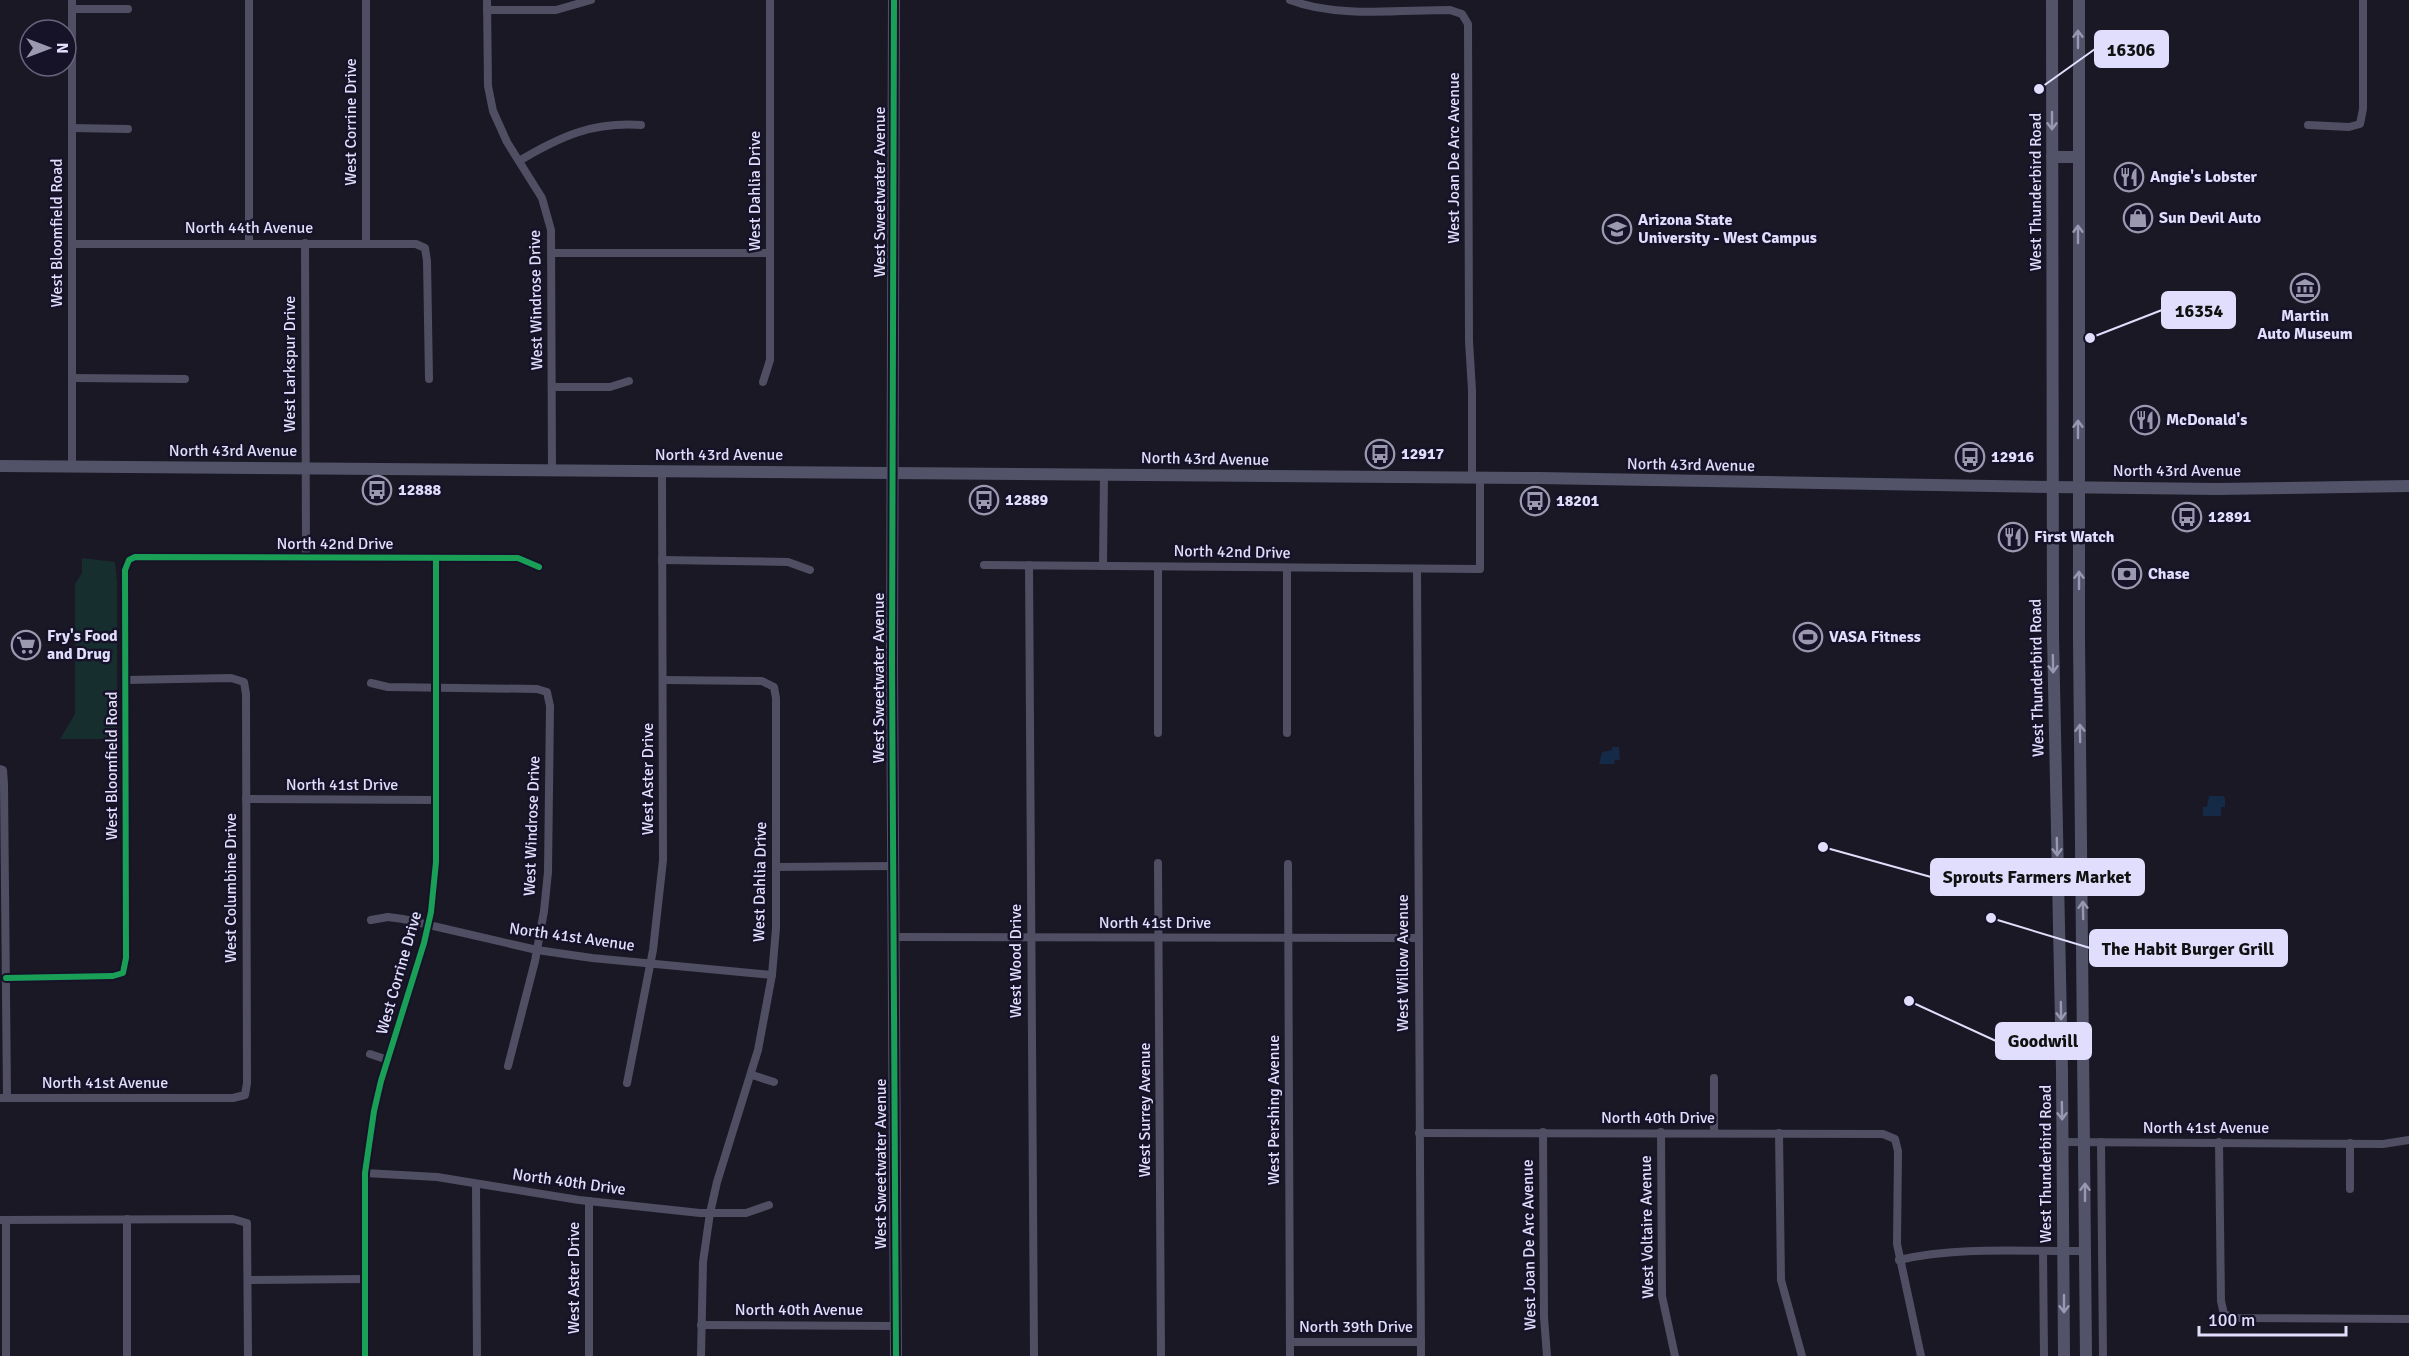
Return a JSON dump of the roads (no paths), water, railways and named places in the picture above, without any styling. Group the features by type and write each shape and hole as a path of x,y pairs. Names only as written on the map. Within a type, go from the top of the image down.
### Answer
{"main road":[{"name":"West Sweetwater Avenue","path":"894,0 893,937 896,1356"},
{"name":"West Thunderbird Road","path":"2052,0 2053,691 2064,1356"},
{"path":"2079,0 2079,487 2088,1356"},
{"path":"2052,157 2078,157"},
{"name":"North 43rd Avenue","path":"0,466 1104,474 2052,487 2409,486"}],"street":[{"path":"249,0 249,243"},
{"name":"West Corrine Drive","path":"366,0 366,243"},
{"name":"West Windrose Drive","path":"487,0 488,86 498,125 542,198 551,230 553,253 552,471"},
{"path":"487,10 556,10 591,0"},
{"name":"West Dahlia Drive","path":"763,382 770,360 770,0"},
{"name":"West Joan De Arc Avenue","path":"1290,0 1313,7 1342,10 1450,10 1462,14 1468,24 1469,342 1480,569"},
{"path":"2308,125 2349,127 2360,124 2363,109 2363,0"},
{"path":"72,5 128,9"},
{"name":"West Bloomfield Road","path":"72,5 72,466"},
{"path":"519,161 571,133 601,125 641,125"},
{"path":"72,128 128,129"},
{"name":"West Larkspur Drive","path":"306,243 306,556"},
{"name":"North 44th Avenue","path":"72,244 416,244 425,248 429,379"},
{"path":"553,253 770,253"},
{"path":"72,378 185,379"},
{"path":"552,387 610,387 629,381"},
{"name":"West Aster Drive","path":"627,1083 651,963 661,895 663,860 662,472"},
{"path":"1103,566 1104,474"},
{"name":"North 42nd Drive","path":"129,560 135,557 306,556 518,558 539,567"},
{"name":"West Corrine Drive","path":"365,1356 365,1173 374,1111 428,925 437,845 436,558"},
{"name":"West Bloomfield Road","path":"6,978 113,976 123,973 126,958 125,570 129,560"},
{"path":"662,560 788,562 810,570"},
{"name":"North 42nd Drive","path":"984,565 1480,569"},
{"name":"West Wood Drive","path":"1029,566 1034,1356"},
{"path":"1158,567 1158,733"},
{"path":"1287,568 1287,733"},
{"name":"West Willow Avenue","path":"1417,569 1417,938 1421,1356"},
{"name":"West Columbine Drive","path":"125,680 231,678 244,682 247,1083 245,1095"},
{"name":"West Dahlia Drive","path":"663,680 762,681 774,687 776,928 772,975 752,1075 717,1182 710,1213 703,1262 701,1356"},
{"path":"371,683 388,687 437,688"},
{"name":"West Windrose Drive","path":"437,688 537,689 547,692 550,706 548,872 537,950 508,1066"},
{"path":"1,770 6,978 3,1098"},
{"name":"North 41st Drive","path":"246,799 437,800"},
{"name":"West Surrey Avenue","path":"1158,863 1161,1356"},
{"name":"West Pershing Avenue","path":"1288,864 1290,1356"},
{"path":"776,867 893,866"},
{"name":"North 41st Avenue","path":"371,920 388,917 537,950 772,975"},
{"name":"North 41st Drive","path":"893,937 1417,938"},
{"name":"West Corrine Drive","path":"370,1054 388,1060"},
{"path":"752,1075 774,1082"},
{"path":"1714,1078 1714,1133"},
{"name":"North 41st Avenue","path":"3,1098 233,1098 245,1095"},
{"name":"West Joan De Arc Avenue","path":"1543,1132 1544,1317 1547,1356"},
{"name":"West Voltaire Avenue","path":"1661,1132 1662,1296 1675,1356"},
{"name":"North 40th Drive","path":"1419,1133 1883,1134 1895,1139 1898,1151 1897,1244 1899,1260"},
{"path":"1779,1133 1781,1280 1802,1356"},
{"name":"North 41st Avenue","path":"2062,1142 2384,1144 2409,1140"},
{"path":"2088,1356 2103,1351 2101,1142"},
{"path":"2219,1142 2221,1301 2224,1314 2236,1318 2409,1319"},
{"path":"2350,1143 2350,1189"},
{"name":"North 40th Drive","path":"365,1173 437,1177 589,1201 710,1213 746,1213 769,1205"},
{"path":"476,1184 477,1356"},
{"name":"West Aster Drive","path":"589,1201 589,1356"},
{"path":"127,1219 127,1356"},
{"path":"6,1356 3,1220 127,1219 233,1219 247,1223 248,1356"},
{"name":"West Thunderbird Road","path":"2043,1251 2044,1356"},
{"path":"1921,1356 1899,1260 1933,1253 2086,1251"},
{"path":"248,1280 365,1280"},
{"name":"North 40th Avenue","path":"701,1325 896,1326"},
{"name":"North 39th Drive","path":"1290,1342 1421,1342"}],"water":[{"path":"1612,747 1619,747 1620,760 1615,760 1614,764 1599,764 1602,752 1612,750"},
{"path":"2209,796 2225,798 2225,807 2221,807 2221,816 2203,816 2203,807 2207,807"}],"place":[{"name":"16306","path":"2039,89"},
{"name":"Angie's Lobster","path":"2129,177"},
{"name":"Sun Devil Auto","path":"2138,218"},
{"name":"Arizona State University - West Campus","path":"1617,229"},
{"name":"Martin Auto Museum","path":"2305,288"},
{"name":"16354","path":"2090,338"},
{"name":"McDonald's","path":"2145,420"},
{"name":"12917","path":"1380,454"},
{"name":"12916","path":"1970,457"},
{"name":"12888","path":"377,490"},
{"name":"12889","path":"984,500"},
{"name":"18201","path":"1535,501"},
{"name":"12891","path":"2187,517"},
{"name":"First Watch","path":"2013,537"},
{"name":"Chase","path":"2127,574"},
{"name":"VASA Fitness","path":"1808,637"},
{"name":"Fry's Food and Drug","path":"26,645"},
{"name":"Sprouts Farmers Market","path":"1823,847"},
{"name":"The Habit Burger Grill","path":"1991,918"},
{"name":"Goodwill","path":"1909,1001"}]}
